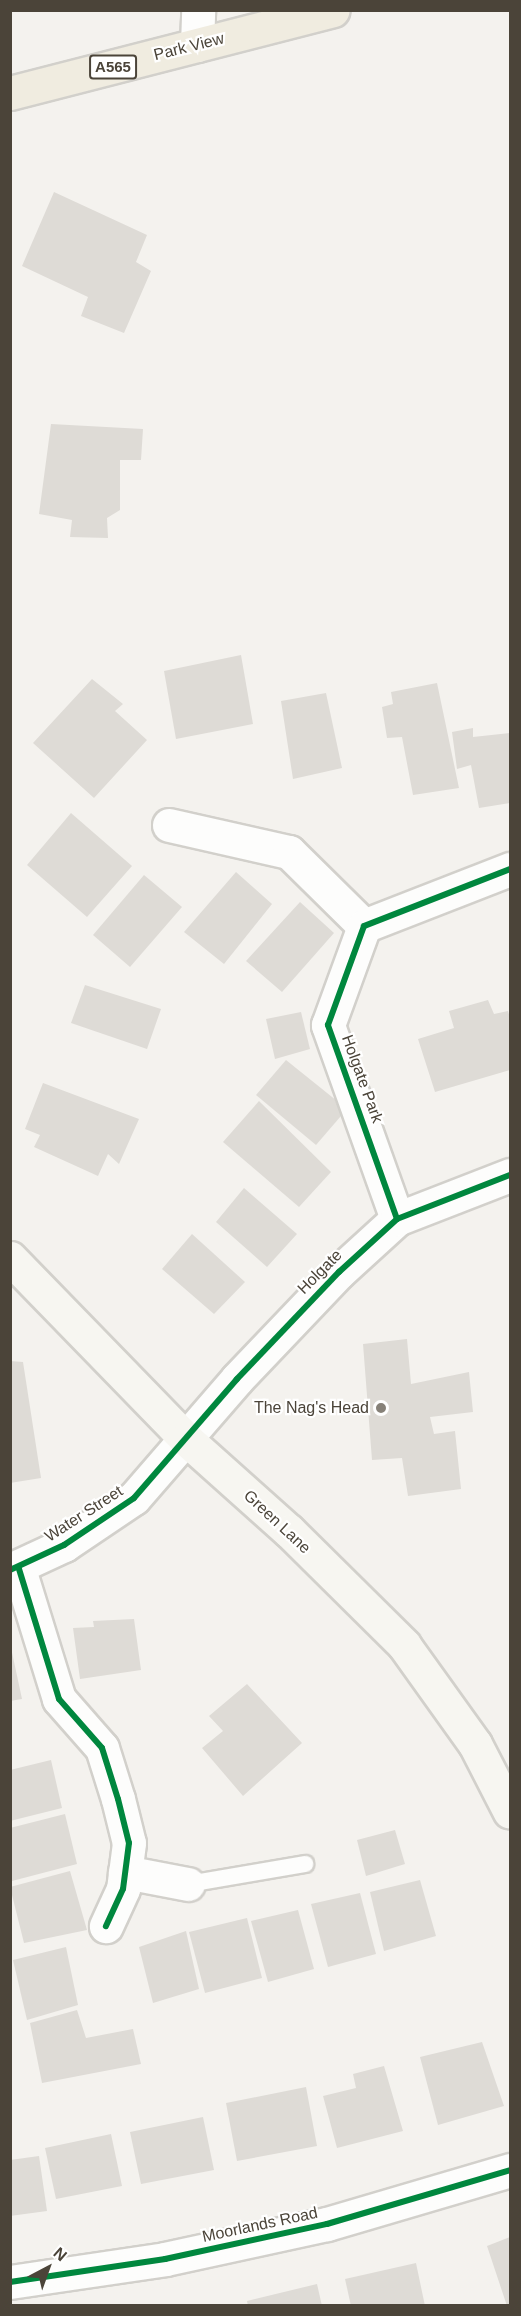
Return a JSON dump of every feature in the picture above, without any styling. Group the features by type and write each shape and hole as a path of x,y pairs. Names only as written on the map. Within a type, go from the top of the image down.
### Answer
{"highway":[{"name":"Park View","path":"10,93 333,10"}],"main road":[{"name":"Green Lane","path":"10,1258 186,1439 289,1531 404,1645 475,1744 510,1812"}],"street":[{"path":"197,45 198,10"},
{"path":"169,825 289,852 364,926 510,869"},
{"name":"Holgate Park","path":"364,926 328,1025 397,1219"},
{"name":"Holgate","path":"186,1439 237,1379 339,1272 397,1219 510,1175"},
{"name":"Water Street","path":"15,1569 64,1545 134,1498 186,1439"},
{"path":"15,1569 59,1699 102,1748 129,1843 123,1888 106,1926"},
{"path":"125,1872 188,1884"},
{"name":"Moorlands Road","path":"10,2282 165,2259 327,2224 510,2170"}],"lane":[{"path":"188,1884 305,1864"}],"building":[{"path":"54,192 147,235 136,262 151,271 124,333 81,316 88,297 22,266"},
{"path":"51,424 143,429 141,460 120,460 120,510 107,518 108,538 70,537 72,520 39,514"},
{"path":"241,655 253,724 176,739 164,671"},
{"path":"92,679 123,704 115,711 147,740 94,798 33,743"},
{"path":"437,683 459,788 413,795 402,737 387,738 382,707 393,704 391,692"},
{"path":"326,693 342,768 293,779 281,701"},
{"path":"473,728 473,737 510,733 510,803 479,808 471,765 457,769 452,732"},
{"path":"71,813 132,866 87,917 27,865"},
{"path":"236,872 272,904 224,964 184,932"},
{"path":"144,875 182,907 130,967 93,935"},
{"path":"300,902 334,933 282,992 246,961"},
{"path":"85,985 161,1009 147,1049 71,1023"},
{"path":"488,1000 494,1014 508,1011 510,1070 435,1092 418,1039 454,1028 449,1011"},
{"path":"301,1012 310,1049 275,1059 266,1019"},
{"path":"286,1060 347,1109 316,1145 256,1095"},
{"path":"43,1083 139,1119 119,1164 108,1154 98,1176 34,1147 40,1135 25,1129"},
{"path":"259,1101 331,1172 299,1207 223,1142"},
{"path":"244,1188 297,1234 267,1267 216,1222"},
{"path":"192,1234 245,1282 214,1314 162,1269"},
{"path":"407,1339 411,1384 469,1372 473,1412 430,1417 434,1434 455,1431 461,1489 408,1496 402,1458 372,1460 363,1344"},
{"path":"10,1361 23,1362 41,1478 10,1483"},
{"path":"134,1619 141,1670 80,1679 73,1628 94,1627 93,1621"},
{"path":"10,1643 22,1699 10,1701"},
{"path":"247,1684 302,1743 243,1796 202,1748 223,1731 209,1716"},
{"path":"51,1760 62,1808 10,1821 10,1770"},
{"path":"65,1814 77,1864 12,1881 10,1828"},
{"path":"395,1830 405,1864 366,1876 357,1840"},
{"path":"70,1871 87,1930 24,1943 10,1887"},
{"path":"420,1880 436,1936 384,1951 370,1892"},
{"path":"360,1893 376,1954 328,1967 311,1904"},
{"path":"298,1910 314,1969 268,1982 251,1921"},
{"path":"247,1918 262,1978 205,1993 189,1932"},
{"path":"186,1931 199,1989 153,2003 139,1947"},
{"path":"66,1947 78,2005 27,2020 13,1960"},
{"path":"77,2010 86,2038 133,2029 141,2064 42,2083 30,2023"},
{"path":"482,2042 504,2106 438,2125 420,2057"},
{"path":"384,2066 403,2131 337,2148 323,2096 356,2088 353,2074"},
{"path":"306,2087 317,2146 237,2161 226,2103"},
{"path":"203,2117 214,2170 141,2184 130,2132"},
{"path":"111,2134 122,2186 56,2199 45,2148"},
{"path":"39,2156 47,2211 10,2216 10,2160"},
{"path":"510,2237 510,2306 507,2306 487,2246"},
{"path":"416,2263 425,2306 351,2306 345,2279"},
{"path":"317,2284 322,2306 248,2306 247,2301"}],"cycle path":[{"path":"397,1219 328,1025 364,926 510,869"},
{"path":"10,1570 64,1545 134,1498 237,1379 339,1272 397,1219 510,1175"},
{"path":"19,1569 59,1699 102,1748 129,1843 123,1889 106,1926"},
{"path":"10,2282 165,2259 327,2224 510,2170"}],"place":[{"name":"The Nag's Head","path":"381,1408"}]}
